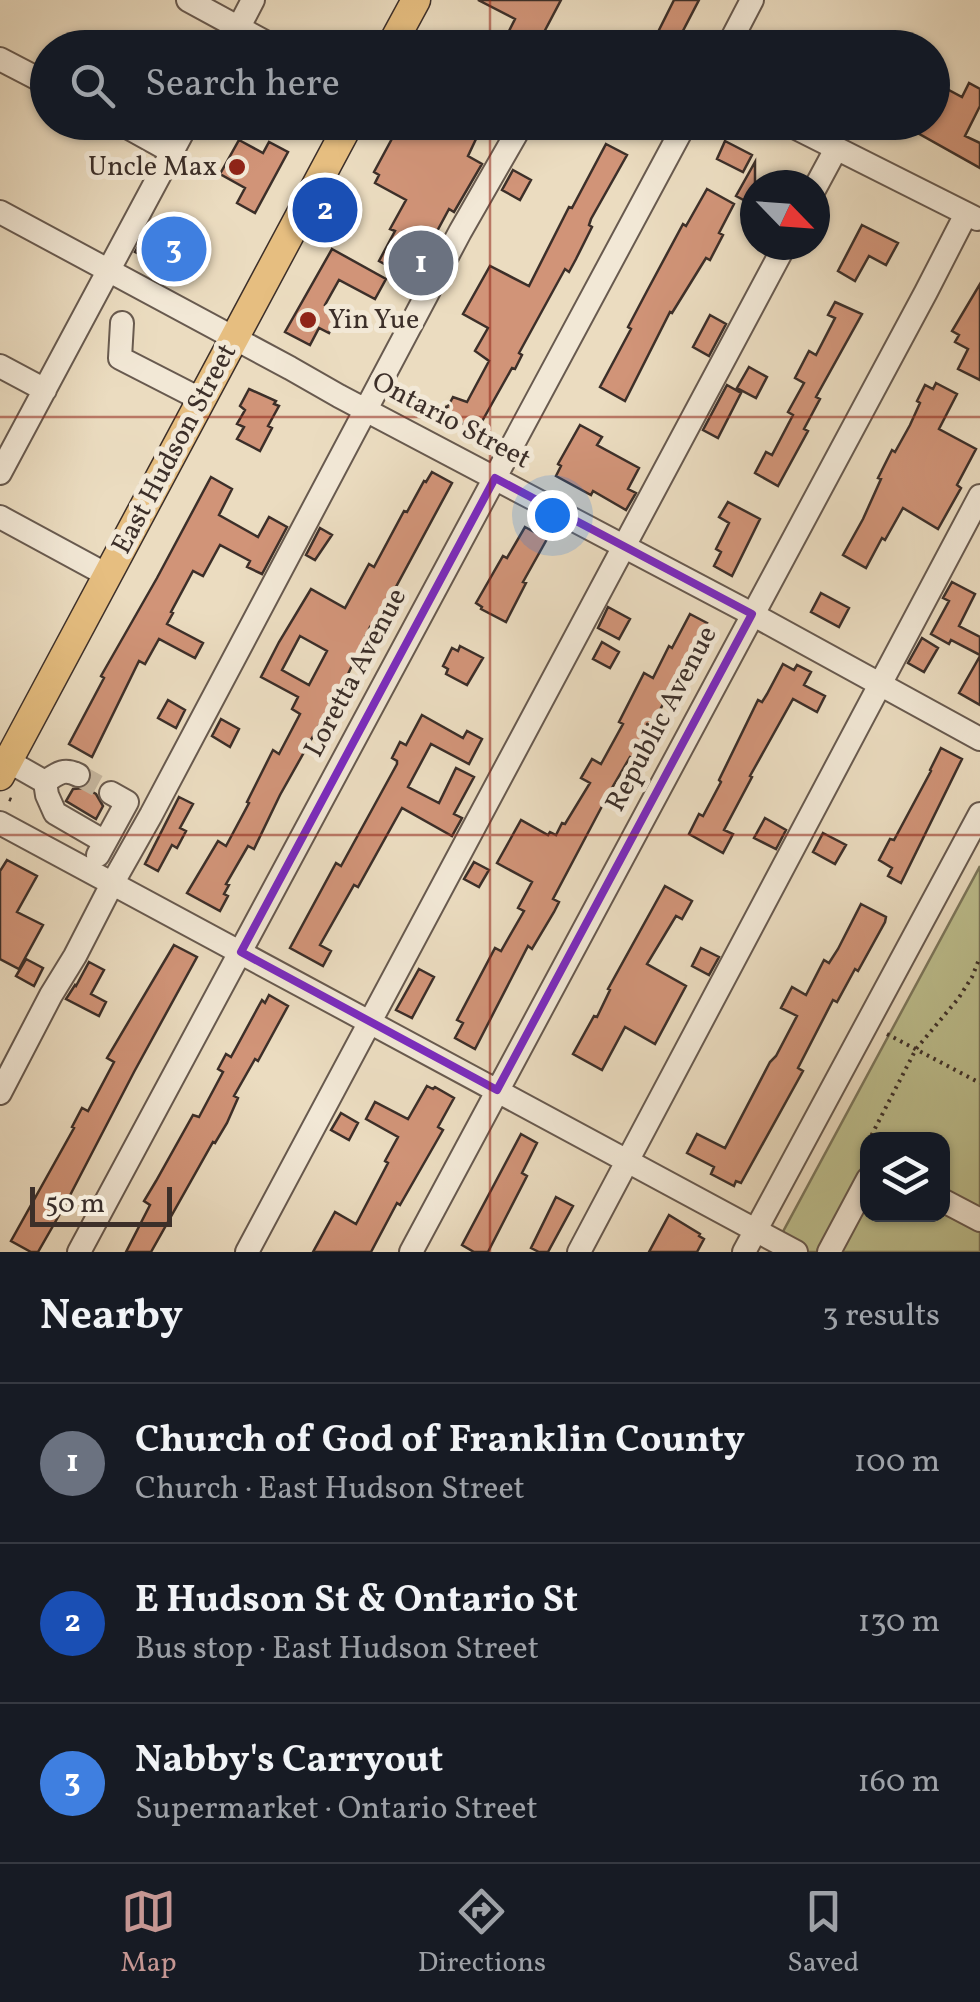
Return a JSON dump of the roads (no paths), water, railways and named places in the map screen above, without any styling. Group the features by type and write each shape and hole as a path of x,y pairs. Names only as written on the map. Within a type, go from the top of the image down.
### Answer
{"main road":[{"path":"400,30 416,0"},
{"name":"East Hudson Street","path":"8,784 108,575 340,140"}],"street":[{"path":"188,0 224,30"},
{"path":"237,30 253,0"},
{"path":"736,30 752,0"},
{"path":"0,59 30,75"},
{"path":"150,140 172,152"},
{"path":"0,473 178,140"},
{"path":"0,1094 513,140"},
{"name":"Loretta Avenue","path":"79,1252 676,140"},
{"path":"819,140 973,217"},
{"path":"825,170 836,149"},
{"name":"Ontario Street","path":"0,212 980,739"},
{"name":"Republic Avenue","path":"411,1252 926,292 973,217"},
{"path":"247,1252 777,260"},
{"path":"122,323 120,358 202,400"},
{"path":"0,366 45,390"},
{"path":"579,1252 980,496"},
{"path":"0,517 108,575"},
{"path":"8,784 45,782 61,771 78,775"},
{"path":"45,782 55,813 105,842"},
{"path":"88,871 105,842 119,797"},
{"path":"744,1252 980,814"},
{"path":"0,824 796,1252"},
{"path":"829,1252 860,1194"},
{"path":"950,1204 980,1220"}],"tunnel":[{"path":"78,775 111,793"}],"place":[{"name":"Uncle Max","path":"237,167"},
{"name":"E Hudson St & Ontario St","path":"325,210"},
{"name":"Nabby's Carryout","path":"174,249"},
{"name":"Church of God of Franklin County","path":"421,263"},
{"name":"Yin Yue","path":"308,320"}]}
